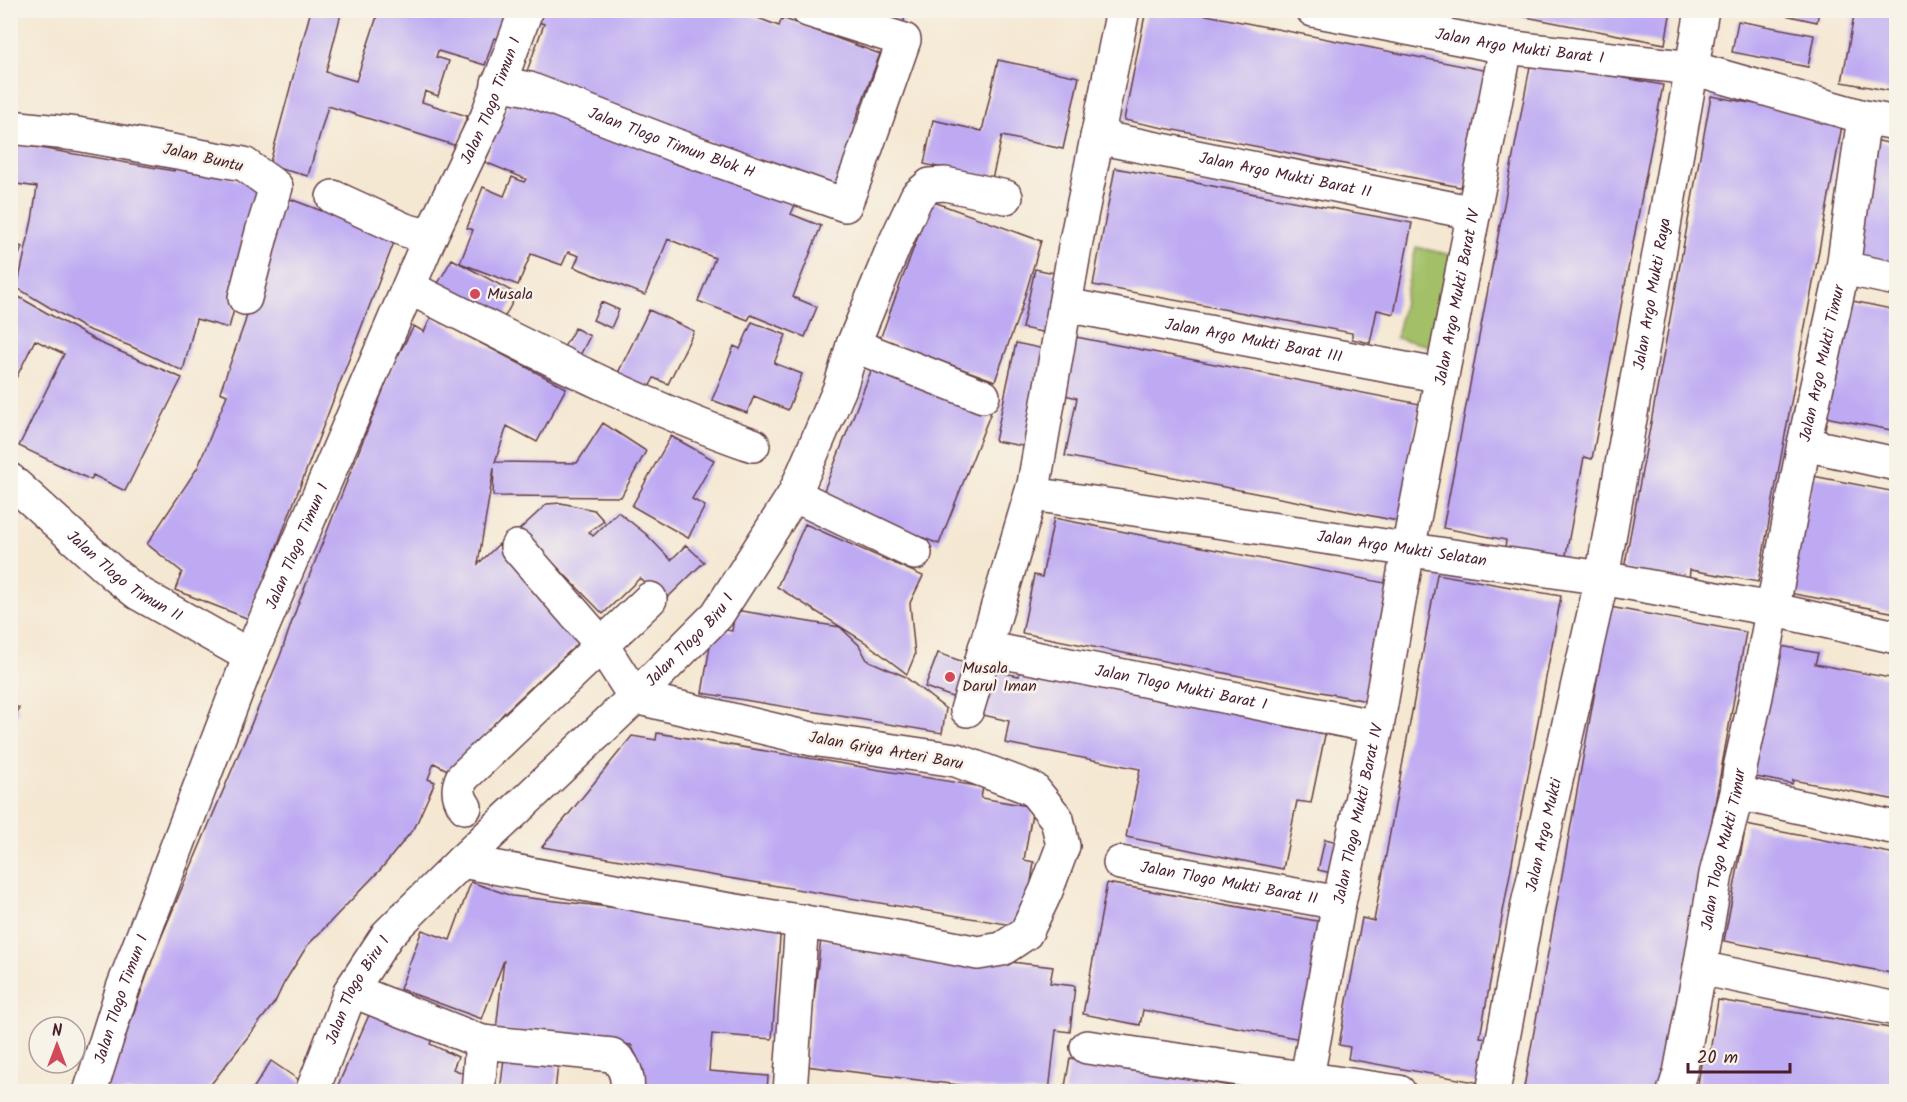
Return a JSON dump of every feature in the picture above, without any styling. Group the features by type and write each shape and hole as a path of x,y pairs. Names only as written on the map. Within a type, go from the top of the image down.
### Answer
{"street":[{"name":"Jalan Tlogo Timun I","path":"90,1092 123,988 250,656 430,237 487,117 526,10"},
{"name":"Jalan Tlogo Timun Blok H","path":"498,83 529,89 677,146 845,205 904,40 808,10"},
{"path":"967,710 1032,494 1076,241 1123,10"},
{"name":"Jalan Argo Mukti Barat I","path":"1313,10 1506,47 1692,68 1864,117 1896,123"},
{"name":"Jalan Argo Mukti Raya","path":"1602,578 1702,10"},
{"name":"Jalan Argo Mukti Barat IV","path":"1408,550 1506,47"},
{"name":"Jalan Argo Mukti Timur","path":"1771,609 1843,268 1864,117"},
{"name":"Jalan Buntu","path":"10,127 76,134 244,164 267,180 276,187 245,298"},
{"name":"Jalan Argo Mukti Barat II","path":"1097,137 1474,213"},
{"name":"Jalan Tlogo Biru I","path":"312,1092 351,990 388,934 717,615 794,495 840,388 853,345 916,196 930,186 945,184 1006,197"},
{"path":"333,197 405,230 430,237"},
{"path":"1843,268 1896,279"},
{"path":"410,288 590,379 721,434 753,445"},
{"name":"Jalan Argo Mukti Barat III","path":"1065,304 1442,376"},
{"path":"853,345 983,396"},
{"path":"1804,444 1896,465"},
{"name":"Jalan Tlogo Timun II","path":"10,480 138,593 250,656"},
{"name":"Jalan Argo Mukti Selatan","path":"1032,494 1602,578 1771,609 1896,637"},
{"path":"794,495 915,553"},
{"path":"517,547 601,644 635,697"},
{"name":"Jalan Tlogo Mukti Barat IV","path":"1307,1077 1339,903 1377,728 1408,550"},
{"name":"Jalan Argo Mukti","path":"1493,1092 1528,904 1602,578"},
{"path":"465,807 458,793 462,778 650,599"},
{"name":"Jalan Tlogo Mukti Timur","path":"1674,1092 1680,1073 1716,874 1737,793 1771,609"},
{"name":"Jalan Tlogo Mukti Barat I","path":"985,648 1377,728"},
{"name":"Jalan Griya Arteri Baru","path":"462,861 651,897 802,921 978,953 1002,949 1026,933 1046,891 1063,846 1057,819 1033,789 956,760 812,739 635,697"},
{"path":"1737,793 1896,828"},
{"name":"Jalan Tlogo Mukti Barat II","path":"1120,863 1339,903"},
{"path":"790,1092 802,921"},
{"path":"1700,968 1896,1009"},
{"path":"351,990 482,1042 612,1055 620,1060 626,1074 627,1092"},
{"path":"478,1092 482,1042"},
{"path":"1087,1047 1399,1092"}],"green space":[{"path":"1416,247 1452,255 1431,346 1396,338"}],"building":[{"path":"311,10 342,10 326,72 356,81 379,10 510,10 500,39 494,38 485,65 438,51 436,57 449,61 438,96 425,91 422,102 467,116 457,146 328,106 308,176 269,166"},
{"path":"540,10 737,10 779,26 782,18 880,54 854,124 862,127 838,189 526,74 544,24 536,21"},
{"path":"839,10 907,10 901,30"},
{"path":"1146,10 1181,10 1488,71 1465,188 1124,120"},
{"path":"1490,10 1671,10 1665,44"},
{"path":"1762,10 1819,10 1817,22"},
{"path":"1855,10 1896,10 1896,92 1842,82"},
{"path":"1738,21 1814,35 1808,67 1732,52"},
{"path":"998,60 1079,77 1063,149 1002,136 992,179 924,164 933,120 982,131"},
{"path":"1531,61 1663,85 1592,459 1584,457 1565,560 1505,549 1506,540 1443,528"},
{"path":"512,94 795,205 791,214 821,226 793,297 817,307 805,337 751,315 748,320 698,301 715,258 668,239 645,295 574,267 579,256 568,252 562,265 531,254 518,285 460,263 473,230 467,228 483,187 504,196 512,177 524,182 526,179 485,162"},
{"path":"1711,96 1843,120 1758,582 1690,570 1689,581 1624,569"},
{"path":"1875,140 1896,145 1896,266 1851,257"},
{"path":"10,143 174,171 176,163 267,188 229,328 196,319 183,371 130,346 84,328 17,288 37,187 10,183"},
{"path":"1115,168 1412,223 1394,314 1377,310 1370,343 1352,339 1352,333 1093,285"},
{"path":"285,197 322,211 325,204 398,232 249,619 175,590 182,572 147,544 198,467 227,395 220,392 245,322 260,263"},
{"path":"931,201 1041,241 1021,309 995,381 880,339"},
{"path":"10,242 22,247 11,276 10,276"},
{"name":"Musala","path":"452,259 517,294 498,329 432,294"},
{"path":"1035,269 1064,275 1052,334 1022,328"},
{"path":"10,292 100,343 182,378 125,491 93,475 91,480 19,446 64,354 35,340 10,390"},
{"path":"1848,300 1896,310 1896,431 1825,417"},
{"path":"601,302 619,310 611,328 593,320"},
{"path":"649,310 694,331 668,384 654,378 647,391 616,377"},
{"path":"431,317 566,388 537,442 507,426 495,462 577,463 603,423 646,451 621,497 493,496 494,468 478,564 499,544 586,636 504,713 453,773 434,763 428,779 435,782 415,827 381,869 307,946 275,1002 205,1092 106,1092 155,952 280,656 297,607 393,365 414,326 424,332"},
{"path":"752,322 786,335 774,363 802,374 788,410 754,396 747,413 712,400 734,346 740,349"},
{"path":"575,328 590,336 576,363 560,354"},
{"path":"1076,337 1420,404 1408,462 1415,464 1403,522 1065,456 1077,398 1065,395"},
{"path":"1016,343 1049,350 1028,447 995,441"},
{"path":"873,366 991,412 939,544 821,498"},
{"path":"671,436 714,460 692,499 705,506 688,538 632,506"},
{"path":"1813,476 1896,492 1896,613 1789,593"},
{"path":"561,503 594,510 604,521 589,532 593,536 618,512 646,534 671,560 686,545 704,562 663,602 640,578 603,614 520,529 547,504"},
{"path":"1054,518 1390,584 1367,701 1022,633 1034,575 1042,577"},
{"path":"805,524 923,576 910,603 915,655 907,674 865,642 777,587"},
{"path":"1437,574 1561,596 1480,1037 1488,1038 1480,1083 1348,1059 1350,1047 1339,1045 1362,918 1374,921"},
{"path":"1610,607 1746,632 1663,1092 1550,1092 1524,1087"},
{"path":"735,610 840,627 859,645 867,660 904,676 946,709 942,733 702,693 713,628 732,631"},
{"path":"1776,645 1818,653 1815,664 1896,679 1896,800 1793,780 1792,784 1751,776"},
{"name":"Musala Darul Iman","path":"938,653 975,666 963,701 925,687"},
{"path":"988,670 1019,676 1020,670 1326,730 1311,803 1297,801 1283,869 1126,837 1140,769 1005,743 1009,721 979,714"},
{"path":"10,704 19,708 11,729 10,729"},
{"path":"657,733 983,787 981,798 1033,807 1024,860 1034,862 1024,927 542,847 632,736 656,740"},
{"path":"1746,825 1896,854 1896,974 1724,941"},
{"path":"1325,839 1346,844 1340,875 1318,870"},
{"path":"471,882 512,896 781,925 772,1039 712,1034 709,1071 768,1076 767,1092 641,1092 643,1070 631,1045 496,1030 504,960 482,1019 400,989 422,930 450,940"},
{"path":"1107,883 1328,923 1306,1040 1143,1010 1140,1025 1083,1014"},
{"path":"821,939 1053,967 1050,983 1075,986 1070,1032 1056,1030 1049,1092 1015,1092 806,1066"},
{"path":"1718,1000 1896,1029 1896,1092 1697,1092 1702,1057 1709,1059"},
{"path":"373,1006 435,1033 430,1044 458,1057 453,1069 473,1077 467,1092 335,1092"},
{"path":"504,1058 558,1064 555,1092 500,1092"},
{"path":"1070,1058 1253,1090 1253,1092 1064,1092"},
{"path":"271,1061 308,1086 306,1092 251,1092"}],"place":[{"name":"Musala","path":"475,294"},
{"name":"Musala Darul Iman","path":"950,677"}]}
